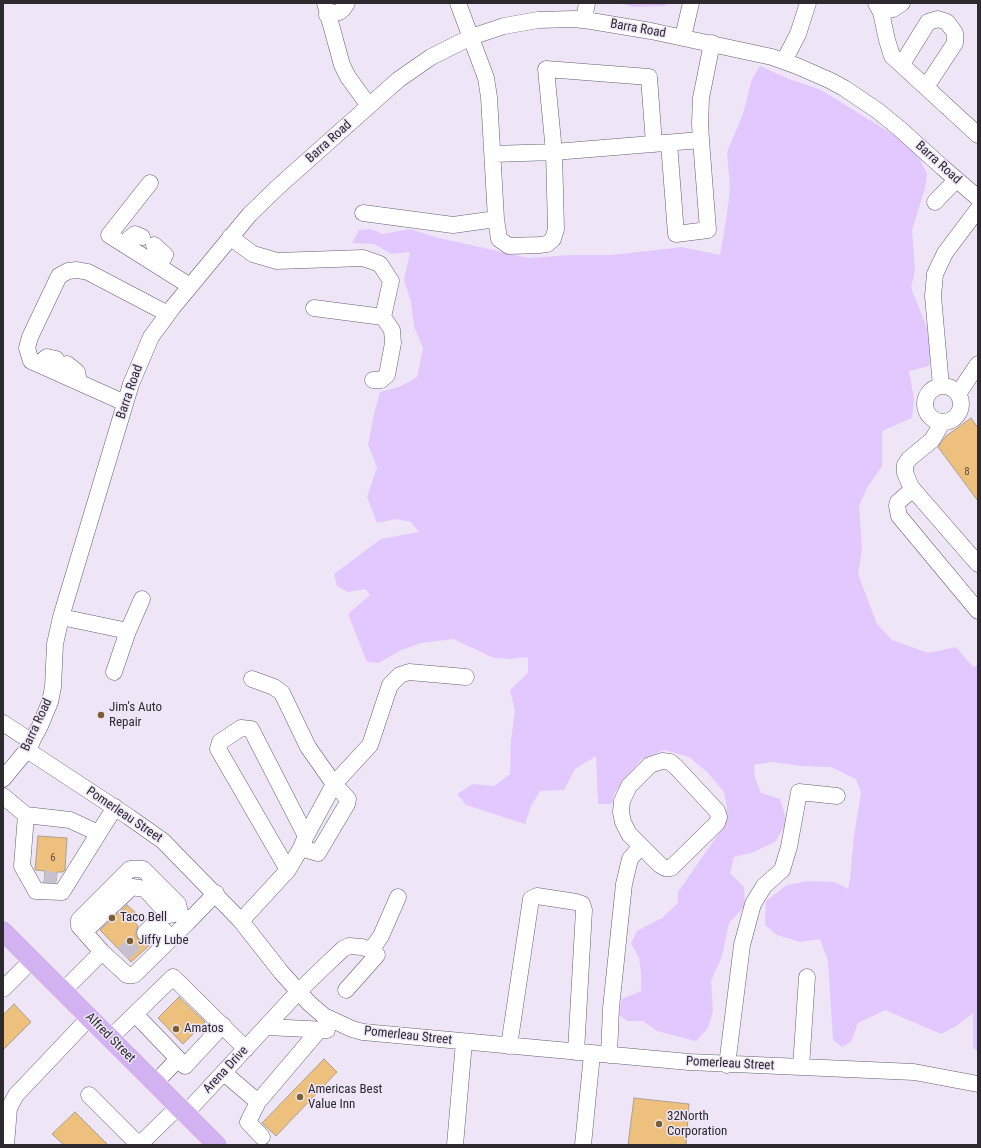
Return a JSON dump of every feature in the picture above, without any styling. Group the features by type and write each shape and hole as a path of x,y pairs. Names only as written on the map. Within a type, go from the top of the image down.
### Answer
{"main road":[{"name":"Alfred Street","path":"3,931 217,1145"}],"street":[{"path":"347,3 339,12 326,9 345,72 369,106"},
{"path":"458,3 486,78 489,97 496,219 499,239 509,246 547,244 553,239 556,229 554,152 546,69 649,78 662,143 676,234 708,230 700,123 701,98 712,43"},
{"path":"584,20 587,3"},
{"path":"683,37 691,3"},
{"path":"784,61 798,34 808,3"},
{"path":"902,3 893,9 879,8 892,56 978,135"},
{"path":"902,64 928,22 938,19 947,22 955,33 955,43 926,87"},
{"name":"Barra Road","path":"3,779 30,746 46,712 51,696 54,678 56,644 61,617 131,384 151,337 190,286 250,214 279,186 398,80 420,63 440,51 471,37 516,23 538,20 584,20 683,37 784,61 829,80 844,88 878,111 978,198"},
{"path":"492,154 554,152 701,140"},
{"path":"936,202 956,180"},
{"path":"150,183 109,235 190,286"},
{"path":"941,386 933,296 935,274 945,253 978,209"},
{"path":"363,213 453,225 496,219"},
{"path":"123,244 135,234 148,241 164,256 159,266"},
{"path":"230,237 252,254 277,261 363,258 380,264 391,281 382,317"},
{"path":"125,403 31,361 27,348 30,337 59,276 68,270 88,272 168,314"},
{"path":"314,308 382,317 392,330 393,342 387,375 381,380 373,380"},
{"path":"38,364 47,357 62,361 77,372 79,382"},
{"path":"958,394 978,364"},
{"path":"941,386 953,389 958,394 962,402 959,414 950,422 942,422 932,419 928,415 926,404 927,397 930,392 941,386"},
{"path":"942,422 932,440 909,459 905,465 905,473 913,490 978,564"},
{"path":"913,490 898,502 897,506 899,516 978,611"},
{"path":"114,672 128,631 142,599"},
{"path":"61,617 128,631"},
{"path":"241,921 288,870 334,784 370,745 390,685 400,675 409,672 466,677"},
{"path":"252,679 274,687 282,693 308,747 334,784 348,799 347,804 318,853 304,842 251,729 241,728 220,742 218,749 288,870"},
{"name":"Pomerleau Street","path":"3,722 30,746 163,841 216,893 241,921 298,992 324,1016 342,1026 363,1032 584,1053 727,1064 914,1072 978,1084"},
{"path":"662,761 670,762 717,811 719,817 717,823 671,868 660,866 641,846 629,834 623,822 621,812 624,795 629,786 650,765 662,761"},
{"path":"727,1064 742,946 753,904 764,886 782,870 789,847 799,792 836,796"},
{"path":"3,796 26,814 70,820 98,833"},
{"path":"56,881 98,833 115,807"},
{"path":"26,814 22,866 36,891 62,892 56,881"},
{"path":"609,1055 611,1008 624,884 630,859 641,846"},
{"path":"184,917 178,904 143,869 130,869 79,920 79,926 102,952 119,959 127,975 134,975 171,938 184,917 216,893"},
{"path":"28,877 56,881"},
{"path":"509,1046 531,899 537,896 582,904 584,910 583,1145"},
{"path":"346,990 377,955 371,950 381,936 398,897"},
{"path":"145,933 156,922 171,938"},
{"name":"Arena Drive","path":"139,1145 182,1110 224,1072 298,992 343,949 349,946 362,947 371,950"},
{"path":"62,991 102,952"},
{"path":"3,989 32,960"},
{"path":"110,1038 173,977 246,1049"},
{"path":"801,1067 807,977"},
{"path":"135,1014 185,1066 223,1026"},
{"path":"6,1145 9,1108 16,1096 89,1018"},
{"path":"267,1027 363,1032"},
{"path":"262,1137 248,1122 258,1102 320,1029"},
{"path":"455,1145 464,1042"},
{"path":"155,1083 178,1059"},
{"path":"224,1072 258,1102"},
{"path":"89,1095 139,1145"}],"shaded area":[{"path":"619,3 668,3 665,6 634,7"},
{"path":"760,66 789,79 821,90 902,140 919,157 927,174 925,188 912,230 915,270 911,288 926,325 931,347 929,366 909,371 914,400 912,418 882,431 882,466 867,488 859,506 862,549 858,574 877,624 892,640 928,653 956,647 973,667 978,665 978,1052 973,1048 973,1013 956,1026 941,1034 885,1010 858,1023 851,1042 842,1047 833,1040 828,961 820,939 800,942 777,935 765,925 766,901 787,885 809,881 835,882 848,889 861,793 856,779 831,767 801,766 772,762 754,765 755,778 761,793 780,799 787,822 775,842 754,852 734,857 730,873 744,887 745,906 729,923 722,956 711,981 713,1011 708,1028 696,1041 657,1031 643,1021 627,1021 619,1015 622,999 641,991 639,958 631,943 637,931 662,918 678,903 678,892 724,826 727,807 724,792 707,772 689,757 664,750 641,760 614,794 612,804 598,804 596,756 575,769 564,790 540,791 531,806 525,824 466,805 457,794 473,784 494,786 510,774 511,740 515,711 510,690 528,673 528,657 510,659 494,658 453,639 421,643 399,651 379,663 367,662 348,614 370,595 365,589 348,592 337,586 334,574 381,539 419,532 411,522 396,519 377,523 367,497 377,467 368,445 380,392 399,387 417,377 423,348 414,327 411,302 404,280 410,252 391,254 374,244 352,243 359,230 371,229 383,234 410,229 435,237 529,258 571,255 611,255 682,247 720,255 730,189 727,152 743,114 752,79"}],"building":[{"path":"971,418 978,428 978,501 938,447 946,436"},
{"path":"38,836 67,838 65,870 63,872 57,872 56,882 44,882 45,871 35,870"},
{"path":"127,905 137,914 132,919 138,926 136,936 138,939 143,942 148,942 151,940 153,942 131,962 100,930"},
{"path":"179,997 205,1022 183,1044 158,1018"},
{"path":"14,1004 31,1022 3,1050 3,1015"},
{"name":"Americas Best Value Inn","path":"324,1059 337,1072 276,1136 262,1123"},
{"name":"32North Corporation","path":"634,1098 689,1104 686,1145 628,1145"},
{"path":"75,1112 108,1145 64,1145 52,1134"}],"tunnel":[{"path":"44,878 56,881"},
{"path":"123,954 145,933"}],"place":[{"name":"Jim's Auto Repair","path":"101,715"},
{"name":"Taco Bell","path":"112,918"},
{"name":"Jiffy Lube","path":"130,941"},
{"name":"Amatos","path":"176,1029"},
{"name":"Americas Best Value Inn","path":"300,1097"},
{"name":"32North Corporation","path":"659,1124"}]}
